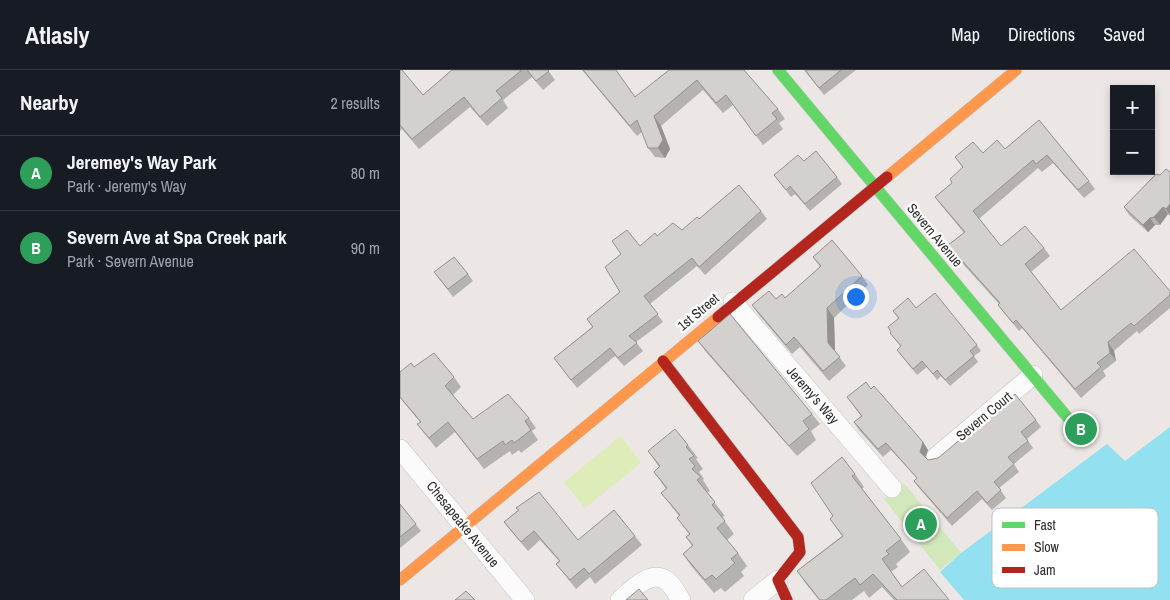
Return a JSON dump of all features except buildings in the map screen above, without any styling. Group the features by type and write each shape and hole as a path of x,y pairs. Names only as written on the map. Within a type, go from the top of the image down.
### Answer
{"street":[{"name":"Severn Avenue","path":"778,70 1068,418"},
{"name":"1st Street","path":"400,580 733,302 1016,70"},
{"name":"Jeremy's Way","path":"733,302 892,488"},
{"path":"663,361 798,537 800,552 778,580 753,600"},
{"name":"Severn Court","path":"936,456 1033,375"},
{"name":"Chesapeake Avenue","path":"400,449 525,600"},
{"path":"620,600 643,581 654,577 667,580 680,600"},
{"path":"778,580 787,600"}],"green space":[{"path":"1087,413 1098,426 1074,445 1064,432"},
{"path":"621,436 641,463 585,508 564,482"},
{"path":"904,483 961,553 940,570 884,499"}],"water":[{"path":"1170,427 1170,600 964,600 940,572 961,553 992,530 992,588 1158,588 1158,508 1021,508 1107,444 1125,461"}],"traffic: fast":[{"path":"778,70 1068,418"}],"traffic: slow":[{"path":"887,177 1016,70"},
{"path":"400,580 718,317"}],"traffic: jam":[{"path":"718,317 887,177"},
{"path":"663,361 798,537 800,552 778,580 787,600"}],"place":[{"name":"Severn Ave at Spa Creek park","path":"1081,429"},
{"name":"Jeremey's Way Park","path":"921,524"}]}
